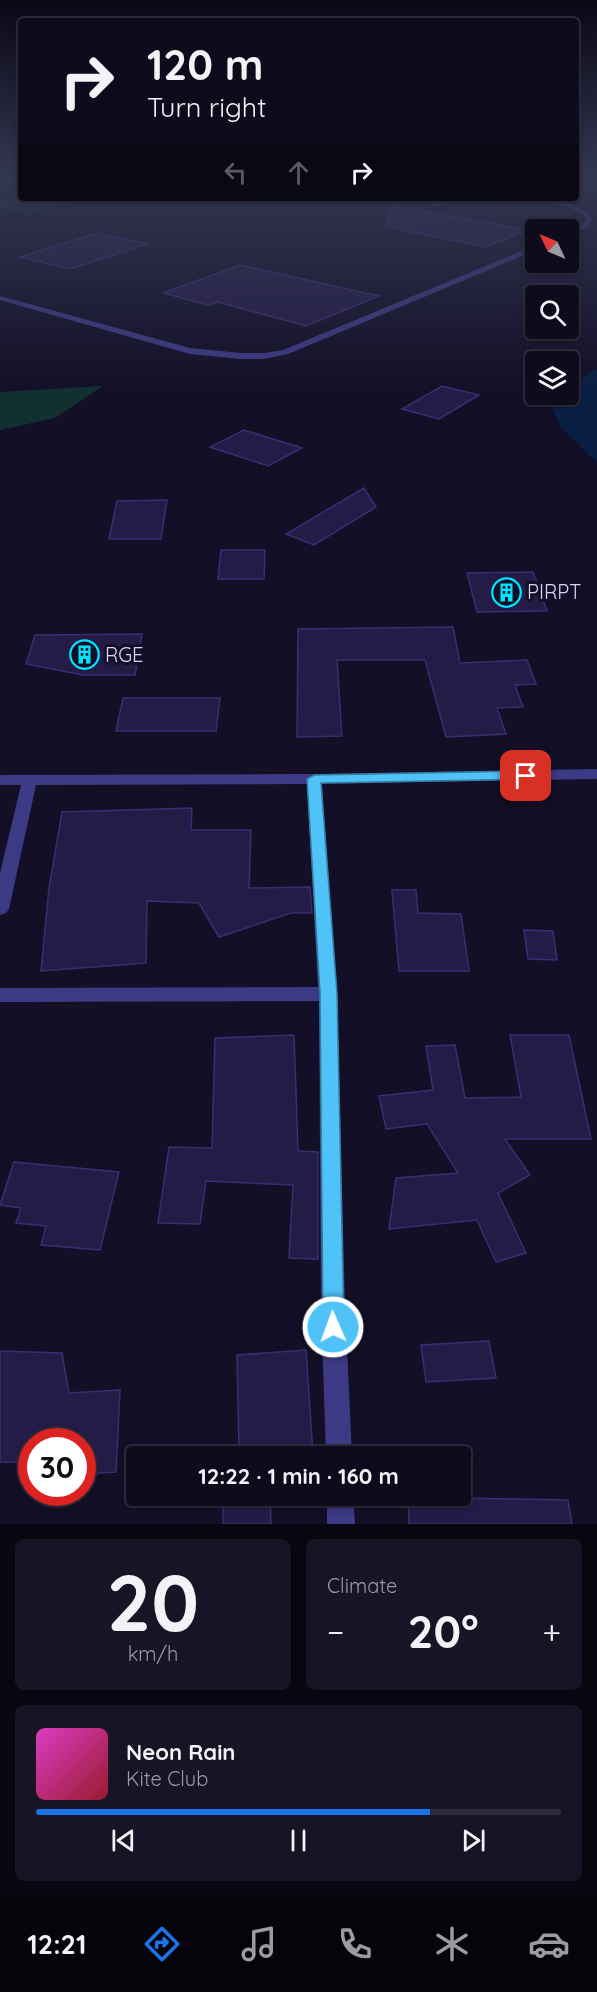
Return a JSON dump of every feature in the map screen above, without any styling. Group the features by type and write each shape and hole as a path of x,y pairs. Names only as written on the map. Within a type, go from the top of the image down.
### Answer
{"street":[{"path":"0,298 190,351 264,357 285,352 525,252"},
{"path":"0,780 314,779 597,774"},
{"path":"0,909 30,779"},
{"path":"314,779 328,993 333,1305 339,1446"},
{"path":"0,995 328,993"},
{"path":"341,1506 342,1524"}],"green space":[{"path":"103,386 55,418 0,430 0,392"}],"water":[{"path":"597,369 597,462 561,427 550,405 579,405 579,380"}],"building":[{"path":"45,249 132,249 70,269 20,257"},
{"path":"240,265 379,296 306,326 218,302 208,305 163,293"},
{"path":"442,386 479,395 439,419 402,409"},
{"path":"244,430 302,448 268,466 210,447"},
{"path":"364,488 376,507 314,545 286,534"},
{"path":"167,500 161,539 109,539 117,501"},
{"path":"221,550 265,550 264,579 218,579"},
{"name":"PIRPT","path":"533,572 547,611 477,612 467,573"},
{"path":"453,627 460,663 527,660 536,684 515,685 523,707 497,708 506,734 446,737 425,660 337,660 342,736 297,737 298,629"},
{"name":"RGE","path":"142,634 135,675 83,675 26,664 35,635"},
{"path":"123,698 220,698 216,731 116,731"},
{"path":"192,808 191,830 251,830 249,888 310,887 312,913 291,913 219,937 199,903 147,901 146,963 41,971 49,888 62,812"},
{"path":"392,890 416,890 418,913 461,914 469,971 399,971"},
{"path":"524,930 553,931 557,960 528,959"},
{"path":"294,1035 298,1151 318,1152 318,1259 289,1258 293,1185 206,1181 200,1224 158,1223 169,1147 212,1148 215,1038"},
{"path":"510,1035 569,1035 591,1139 505,1139 530,1175 498,1193 526,1253 496,1262 477,1220 389,1229 396,1178 458,1173 427,1124 386,1129 379,1096 433,1090 426,1046 455,1045 465,1098 521,1097"},
{"path":"14,1162 119,1172 100,1250 41,1245 46,1226 16,1223 21,1208 0,1205"},
{"path":"489,1341 496,1378 426,1382 421,1345"},
{"path":"306,1350 312,1446 239,1446 237,1355"},
{"path":"0,1351 62,1353 69,1393 120,1390 116,1472 96,1473 96,1428 18,1428 18,1462 0,1462"},
{"path":"471,1498 568,1500 572,1524 409,1524 408,1506 471,1506"},
{"path":"223,1506 270,1506 271,1524 223,1524"}],"place":[{"name":"PIRPT","path":"506,592"},
{"name":"RGE","path":"84,655"}],"route":[{"path":"333,1327 328,993 314,779 526,776"}]}
